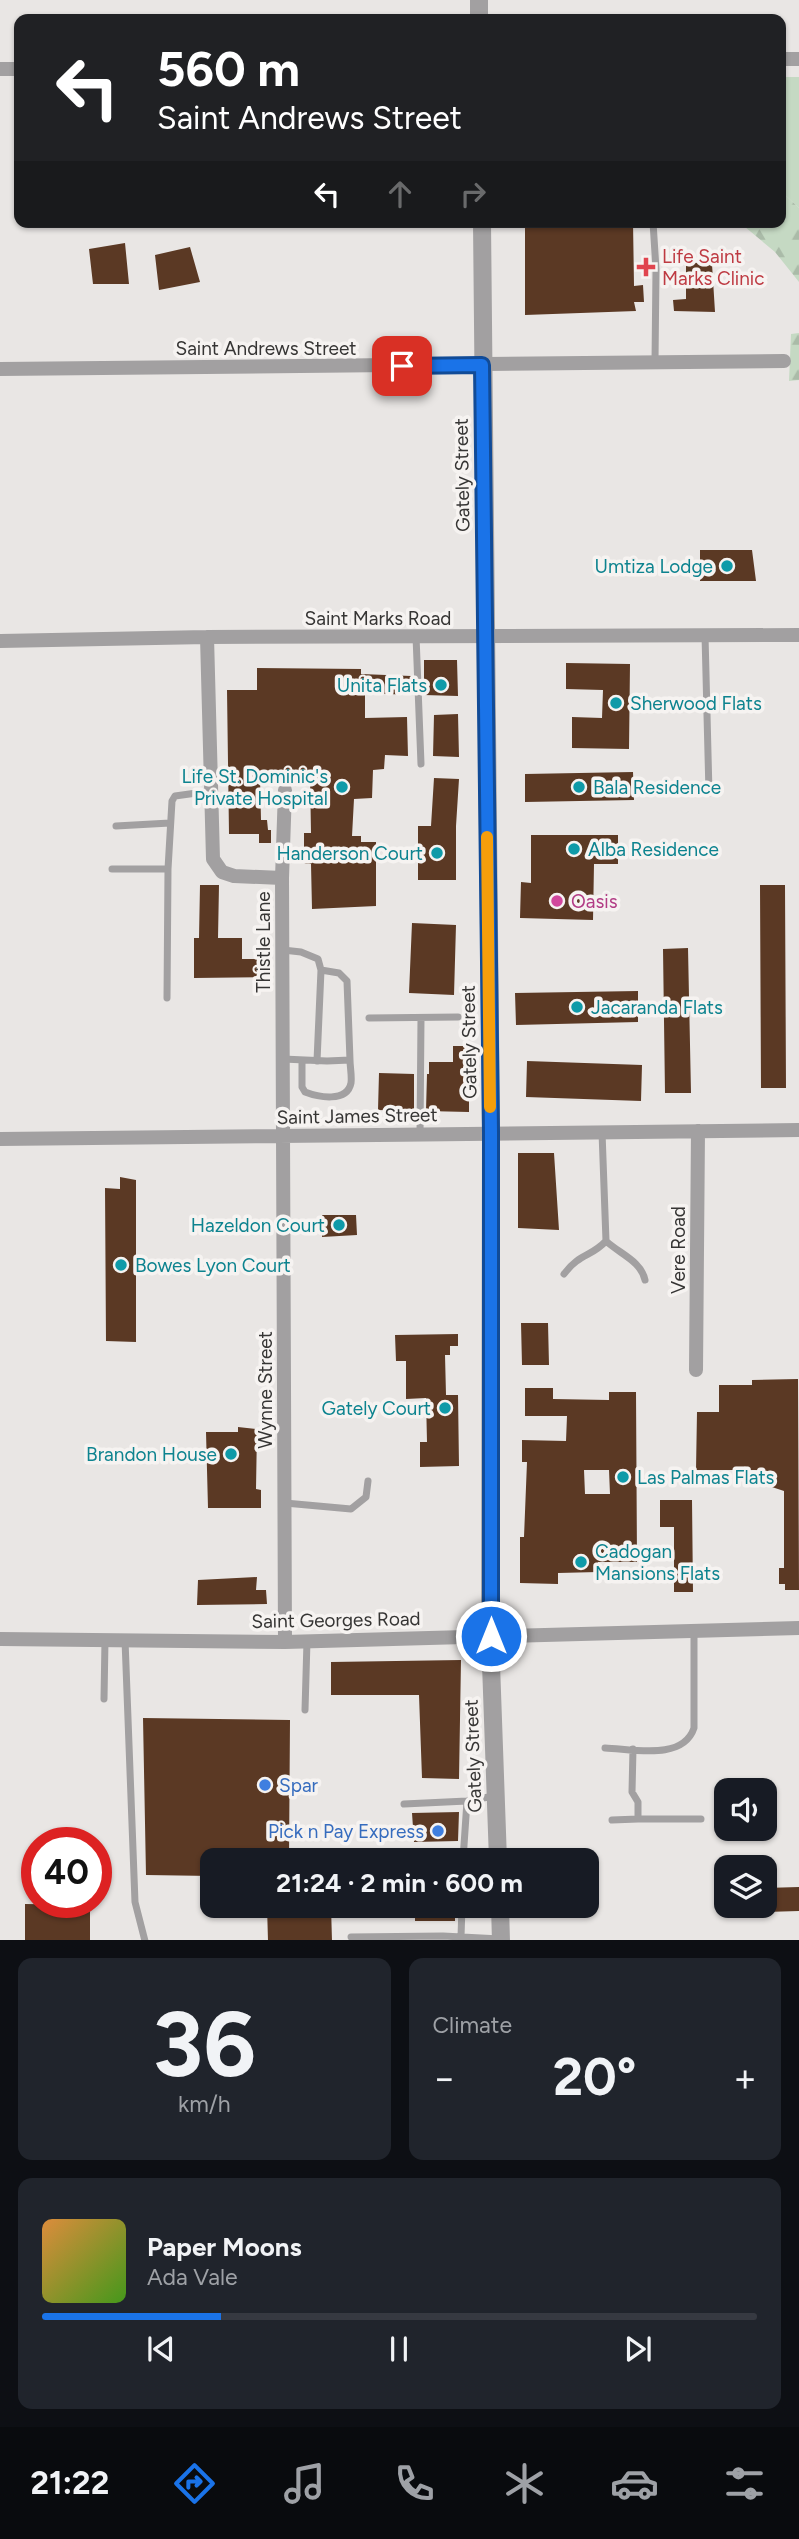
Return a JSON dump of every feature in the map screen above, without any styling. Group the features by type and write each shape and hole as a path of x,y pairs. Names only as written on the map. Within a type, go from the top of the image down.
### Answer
{"street":[{"name":"Gately Street","path":"482,228 491,1132 491,1636 497,1848"},
{"name":"Saint Andrews Street","path":"0,369 783,361"},
{"name":"Saint Marks Road","path":"0,641 207,637 799,635"},
{"name":"Thistle Lane","path":"207,637 212,846 216,866 222,872 234,876 282,878 283,1138"},
{"path":"282,878 285,790"},
{"name":"Saint James Street","path":"0,1139 283,1138 491,1132 799,1130"},
{"name":"Vere Road","path":"696,1370 698,1131"},
{"name":"Wynne Street","path":"283,1138 285,1642"},
{"name":"Saint Georges Road","path":"0,1639 285,1642 799,1628"},
{"path":"500,1918 501,1940"}],"lane":[{"path":"653,228 656,270 655,363"},
{"path":"705,635 709,793"},
{"path":"415,636 421,764"},
{"path":"167,998 168,869 172,801 175,796 211,792"},
{"path":"116,826 170,823"},
{"path":"112,869 168,869"},
{"path":"283,950 302,952 318,959 321,970 317,1061"},
{"path":"302,1060 302,1087 305,1092 341,1096 347,1092 351,1083 347,981 339,973 321,970"},
{"path":"369,1018 458,1017"},
{"path":"420,1134 421,1018"},
{"path":"283,1059 349,1060"},
{"path":"564,1274 578,1258 600,1248 606,1241 602,1131"},
{"path":"606,1241 637,1264 643,1270 645,1280"},
{"path":"285,1503 351,1509 366,1497 368,1481"},
{"path":"605,1748 665,1750 680,1747 692,1734 694,1631"},
{"path":"104,1699 105,1639"},
{"path":"125,1640 135,1902 145,1940"},
{"path":"305,1710 307,1641"},
{"path":"633,1749 632,1792 638,1802 638,1819"},
{"path":"404,1804 467,1801 495,1796"},
{"path":"464,1848 467,1801"},
{"path":"612,1820 701,1818"},
{"path":"461,1937 462,1918"},
{"path":"351,1937 461,1937 501,1940"}],"green space":[{"path":"786,77 799,77 799,208 786,196"},
{"path":"786,196 799,208 799,282 775,252 746,228 786,228"},
{"path":"799,333 799,380 789,381 791,334"}],"building":[{"path":"525,228 633,228 634,286 643,285 644,302 634,302 636,311 525,315"},
{"path":"125,243 129,284 93,284 89,249"},
{"path":"190,247 200,282 159,290 155,255"},
{"path":"686,262 712,264 715,312 674,311 673,300 686,299"},
{"name":"Umtiza Lodge","path":"700,550 752,550 756,581 700,581"},
{"name":"Unita Flats","path":"424,660 457,660 458,696 424,695"},
{"name":"Sherwood Flats","path":"566,663 630,664 629,749 572,748 572,717 602,718 603,690 566,689"},
{"name":"Life St. Dominic's Private Hospital","path":"257,668 361,669 361,674 411,676 412,695 365,693 365,718 407,717 408,756 385,755 384,769 373,770 372,798 354,799 352,836 361,836 361,842 376,842 376,906 312,909 311,864 304,863 304,833 311,833 310,776 260,776 261,820 267,820 268,830 271,830 271,843 259,843 259,834 229,834 227,690 257,690"},
{"path":"458,714 459,757 433,756 434,715"},
{"name":"Bala Residence","path":"633,772 634,800 525,802 525,774"},
{"name":"Handerson Court","path":"434,778 459,779 456,880 418,880 418,826 431,826"},
{"path":"531,835 618,835 618,864 594,864 593,920 520,918 521,882 531,883"},
{"path":"200,885 219,885 218,938 242,938 242,959 268,959 269,977 194,978 194,938 199,938"},
{"path":"760,885 785,885 786,1088 761,1088"},
{"path":"412,923 456,925 454,995 409,993"},
{"path":"688,948 691,1093 665,1093 663,949"},
{"name":"Jacaranda Flats","path":"638,991 638,1022 516,1025 515,993"},
{"path":"453,1046 469,1046 469,1112 426,1111 429,1062 453,1062"},
{"path":"527,1061 642,1065 641,1101 526,1097"},
{"path":"379,1073 414,1074 414,1111 378,1110"},
{"path":"518,1153 554,1153 559,1230 518,1228"},
{"name":"Bowes Lyon Court","path":"120,1177 136,1180 136,1342 106,1341 105,1188 120,1189"},
{"name":"Hazeldon Court","path":"322,1215 356,1215 357,1235 322,1237"},
{"path":"521,1323 548,1323 549,1365 522,1365"},
{"name":"Gately Court","path":"458,1334 458,1346 450,1346 450,1355 445,1355 446,1395 458,1395 459,1466 420,1467 420,1442 427,1442 426,1398 406,1399 406,1361 396,1361 395,1335"},
{"path":"798,1379 799,1590 785,1590 785,1584 779,1584 779,1568 784,1568 784,1491 760,1483 760,1470 696,1470 697,1412 719,1412 719,1385 752,1385 752,1380"},
{"path":"525,1388 553,1388 553,1399 609,1400 609,1392 636,1392 637,1562 598,1562 598,1572 558,1573 558,1584 520,1583 520,1537 524,1537 527,1462 522,1462 522,1440 566,1441 567,1416 525,1416","holes":["584,1470 609,1470 610,1494 585,1494"]},
{"name":"Brandon House","path":"238,1427 257,1429 256,1489 261,1490 261,1508 208,1508 206,1432 238,1432"},
{"path":"660,1500 692,1500 693,1592 674,1592 674,1527 660,1527"},
{"path":"257,1577 256,1590 266,1590 267,1604 197,1605 198,1580"},
{"path":"461,1660 459,1779 422,1778 419,1695 331,1695 331,1662"},
{"path":"143,1718 290,1720 289,1848 200,1848 200,1876 146,1875"},
{"path":"459,1812 458,1841 414,1842 412,1813"},
{"path":"799,1887 799,1911 777,1912 777,1888"},
{"path":"25,1918 90,1918 90,1940 25,1940"},
{"path":"267,1918 331,1918 332,1940 268,1940"},
{"path":"415,1918 455,1918 455,1921 415,1921"}],"slow traffic":[{"path":"487,837 490,1107"}],"place":[{"name":"Life Saint Marks Clinic","path":"646,267"},
{"name":"Umtiza Lodge","path":"727,566"},
{"name":"Unita Flats","path":"441,685"},
{"name":"Sherwood Flats","path":"616,703"},
{"name":"Life St. Dominic's Private Hospital","path":"342,787"},
{"name":"Bala Residence","path":"579,787"},
{"name":"Alba Residence","path":"574,849"},
{"name":"Handerson Court","path":"437,853"},
{"name":"Oasis","path":"557,901"},
{"name":"Jacaranda Flats","path":"577,1007"},
{"name":"Hazeldon Court","path":"339,1225"},
{"name":"Bowes Lyon Court","path":"121,1265"},
{"name":"Gately Court","path":"445,1408"},
{"name":"Brandon House","path":"231,1454"},
{"name":"Las Palmas Flats","path":"623,1477"},
{"name":"Cadogan Mansions Flats","path":"581,1562"},
{"name":"Spar","path":"265,1785"},
{"name":"Pick n Pay Express","path":"438,1831"}],"route":[{"path":"402,366 482,365 491,1132 491,1636"}]}
